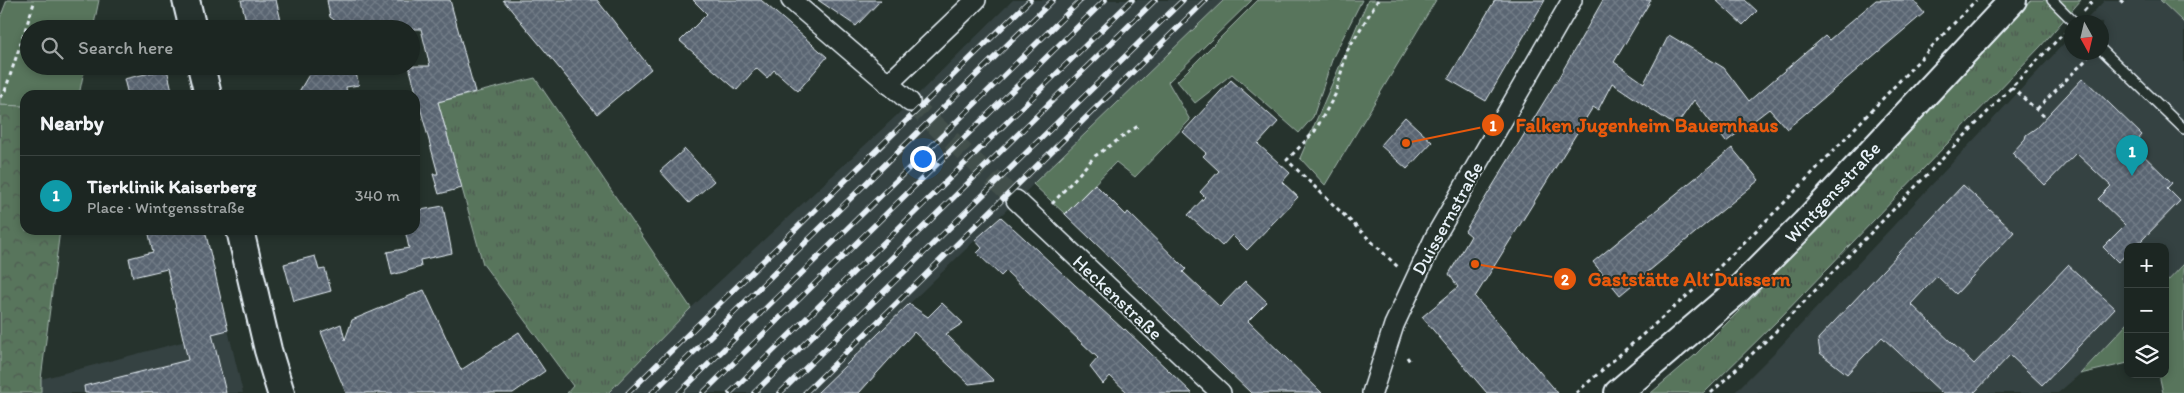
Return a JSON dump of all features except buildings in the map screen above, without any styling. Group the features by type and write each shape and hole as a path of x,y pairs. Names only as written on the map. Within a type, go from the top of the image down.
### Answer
{"main road":[{"path":"186,0 191,20"},
{"name":"Wintgensstraße","path":"1618,393 1735,294 1805,223 2013,0"},
{"path":"203,75 207,90"},
{"path":"241,235 268,350 281,393"}],"street":[{"path":"791,0 910,102"},
{"path":"888,84 976,0"},
{"name":"Duissernstraße","path":"1372,393 1394,325 1413,280 1435,237 1572,0"},
{"name":"Heckenstraße","path":"1016,200 1221,393"}],"lane":[{"path":"2052,0 2067,15"},
{"path":"2109,57 2184,129"}],"path":[{"path":"28,20 35,0"},
{"path":"1378,0 1347,51 1334,95 1315,131 1286,160 1413,280"},
{"path":"1576,393 1725,262 1783,204 1976,0"},
{"path":"2120,0 2124,4"},
{"path":"1711,393 1775,332 2064,33"},
{"path":"0,97 4,94 20,45"},
{"path":"2037,108 2086,60"},
{"path":"2011,86 2046,118"},
{"path":"1037,221 1095,156 1138,126"},
{"path":"1407,357 1411,363"}],"shaded area":[{"path":"1013,0 1224,0 817,393 608,393 691,308 895,117"},
{"path":"2105,0 2160,0 2184,23 2184,264 2169,280 2169,243 2124,243 2124,327 2080,374 2058,393 1734,393 1779,348 2064,43 2064,60 2109,60 2109,15 2091,15"},
{"path":"228,330 243,393 41,393 41,379"}],"green space":[{"path":"7,0 99,0 95,20 20,20 20,75 83,75 80,90 20,90 20,106 0,105 0,18"},
{"path":"1224,0 1252,0 1168,82 1190,120 1135,177 1116,162 1065,214 1033,184"},
{"path":"1258,0 1362,0 1333,57 1313,117 1299,133 1232,74 1195,103 1177,81"},
{"path":"1368,0 1436,0 1325,185 1300,158"},
{"path":"2031,0 2081,0 2068,15 2064,15 2064,20 2041,46 1780,318 1704,393 1651,393 1694,356 1754,296"},
{"path":"2160,0 2184,0 2184,23"},
{"path":"535,78 691,308 608,393 567,393 573,386 483,264 438,102"},
{"path":"0,105 20,106 20,235 59,235 41,379 41,393 0,393"},
{"path":"2184,264 2184,393 2163,393 2160,378 2169,378 2169,280"},
{"path":"2124,327 2124,364 2080,374"}],"tunnel":[{"path":"910,102 1016,200"}],"railway":[{"path":"628,393 1030,0"},
{"path":"652,393 1053,0"},
{"path":"679,393 1081,0"},
{"path":"703,393 1105,0"},
{"path":"730,393 1132,0"},
{"path":"754,393 1155,0"},
{"path":"780,393 1183,0"},
{"path":"805,393 1206,0"}],"place":[{"name":"Falken Jugenheim Bauernhaus","path":"1406,143"},
{"name":"Tierklinik Kaiserberg","path":"2132,176"},
{"name":"Gaststätte Alt Duissern","path":"1475,264"}]}
